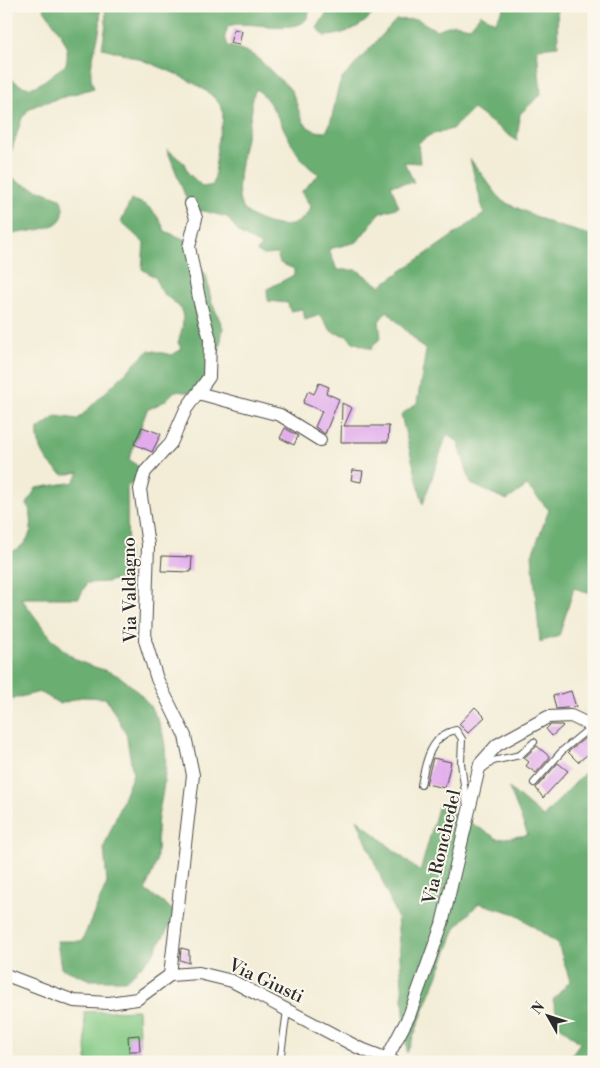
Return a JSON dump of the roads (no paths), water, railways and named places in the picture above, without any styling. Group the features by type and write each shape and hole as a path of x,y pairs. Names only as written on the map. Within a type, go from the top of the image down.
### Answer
{"street":[{"name":"Via Valdagno","path":"170,975 193,775 185,736 157,679 145,640 148,545 140,489 145,472 171,442 186,409 209,377 210,339 189,247 196,218 191,204"},
{"path":"198,392 280,415 320,440"},
{"name":"Via Ronchedel","path":"390,1060 409,1016 442,924 480,764 497,745 548,718 571,716 592,726"},
{"name":"Via Giusti","path":"170,975 199,973 232,981 359,1048 390,1060"},
{"path":"6,975 74,1001 109,1002 137,999 170,975"}],"lane":[{"path":"534,783 563,750 592,726"},
{"path":"421,785 427,755 449,731 456,730 462,738 461,763 468,816"},
{"path":"478,773 493,761 520,756 534,742"},
{"path":"280,1062 287,1010"}]}
